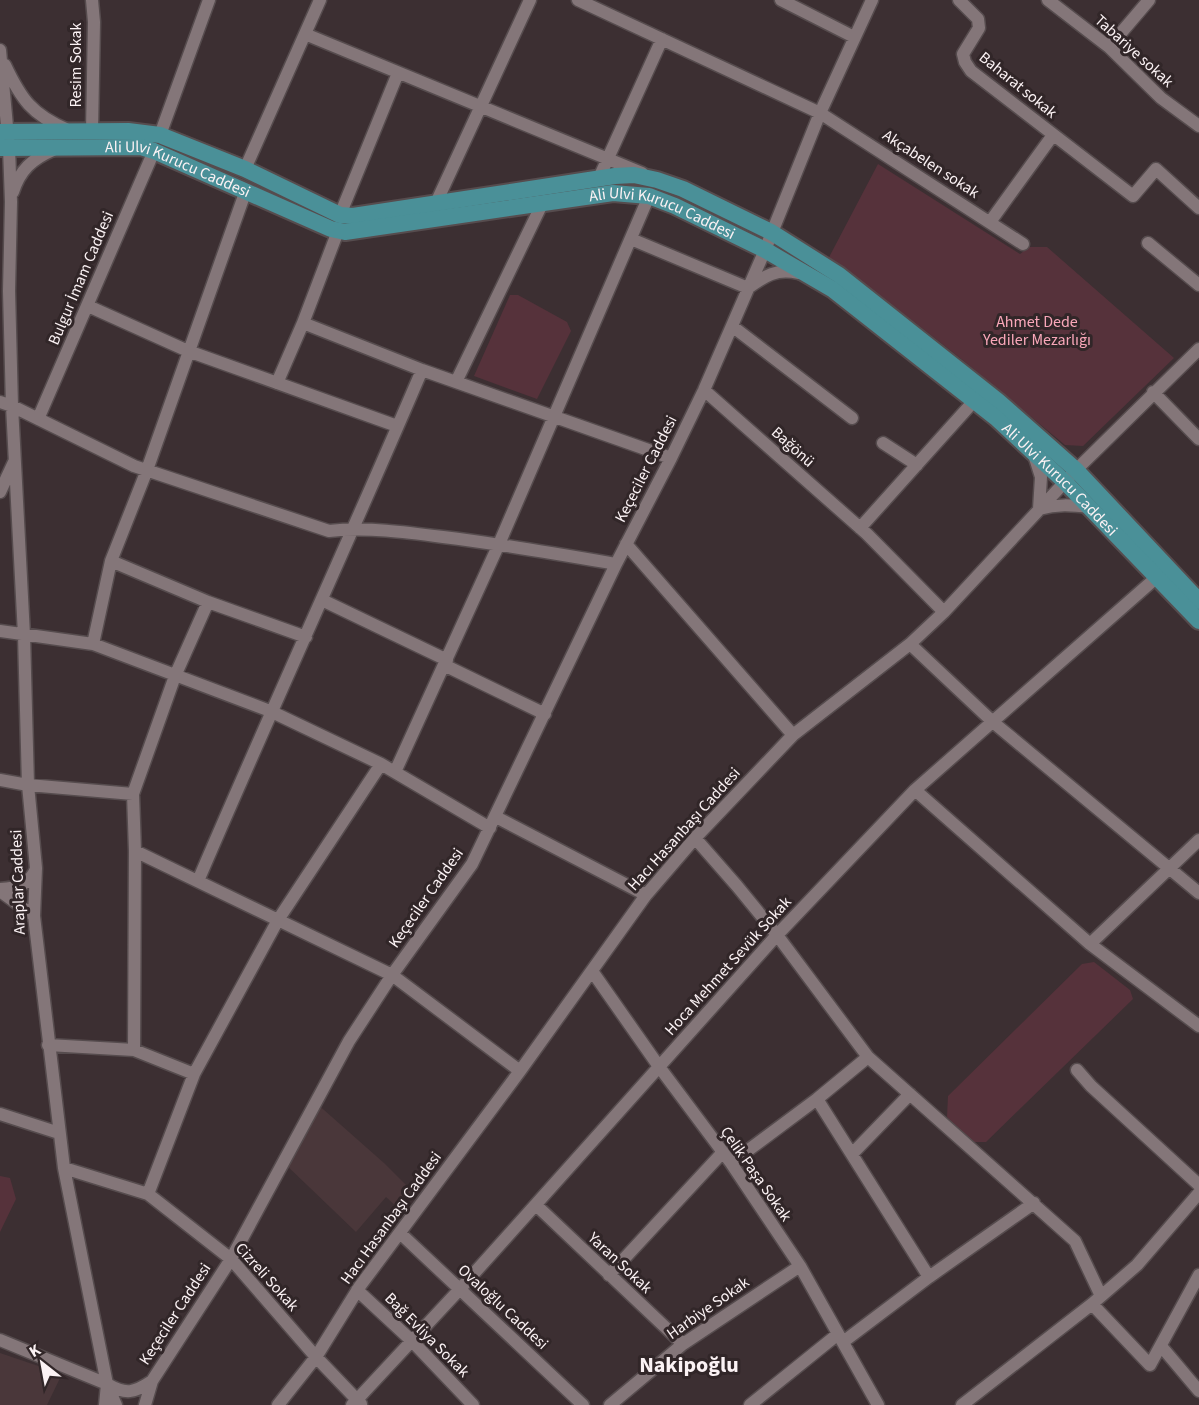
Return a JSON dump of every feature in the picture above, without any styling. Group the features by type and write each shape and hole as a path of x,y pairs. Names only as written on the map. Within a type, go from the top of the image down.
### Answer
{"main road":[{"name":"Ali Ulvi Kurucu Caddesi","path":"4,140 70,131 138,131 245,193 339,223 353,216 599,178 634,175 682,189 771,232 839,275 998,401 1070,476 1199,601"},
{"name":"Ali Ulvi Kurucu Caddesi","path":"4,140 59,148 157,143 245,169 339,223 345,232 613,193 649,196 675,206 765,250 832,289 974,401 1033,452 1070,476 1090,507 1199,621"}],"street":[{"name":"Resim Sokak","path":"92,0 94,22 92,131"},
{"name":"Bulgur İmam Caddesi","path":"38,419 157,143 209,0"},
{"path":"245,169 320,0"},
{"path":"436,203 530,0"},
{"name":"Akçabelen sokak","path":"578,0 820,113 1023,244"},
{"path":"781,0 854,37"},
{"name":"Keçeciler Caddesi","path":"144,1405 152,1381 231,1259 349,1041 392,975 472,864 616,564 704,390 765,250 820,113 872,0"},
{"name":"Baharat sokak","path":"959,0 978,19 979,28 963,54 964,62 970,71 1133,196 1156,169 1199,208"},
{"name":"Tabariye sokak","path":"1048,0 1109,46 1161,99 1199,126"},
{"path":"1109,46 1149,0"},
{"path":"305,34 657,180"},
{"path":"599,178 662,39"},
{"path":"0,57 17,91 27,104 49,122 70,131"},
{"name":"Araplar Caddesi","path":"0,57 4,140 11,202 4,291 6,404 15,461 24,635 28,785 36,868 34,916 64,1168 107,1384 116,1405"},
{"path":"277,383 303,323 339,223 398,73"},
{"name":"Baharat sokak","path":"990,222 1053,135"},
{"path":"11,202 21,171 40,156 59,148"},
{"path":"0,182 11,202"},
{"path":"93,644 111,561 147,470 245,193"},
{"path":"395,772 499,544 649,196"},
{"path":"456,382 543,202"},
{"path":"631,239 748,288 767,275 785,270 812,277"},
{"path":"1148,243 1199,285"},
{"path":"88,306 188,351 398,426"},
{"path":"303,323 554,418 671,458"},
{"path":"732,326 852,418"},
{"name":"Hacı Hasanbaşı Caddesi","path":"278,1405 316,1357 357,1290 520,1071 646,895 695,838 793,735 910,644 944,612 1070,476 1199,349"},
{"path":"198,881 270,711 306,637 422,369"},
{"name":"Bağönü","path":"704,390 860,528 944,612"},
{"path":"1153,392 1199,439"},
{"path":"860,528 974,401"},
{"path":"6,404 147,470 329,531 354,528 395,531 499,544 616,564"},
{"path":"883,443 917,465"},
{"path":"1033,452 1041,477 1039,510 1053,505 1067,504 1090,507"},
{"path":"1,485 15,461"},
{"path":"626,544 793,735"},
{"path":"111,561 208,602 306,637"},
{"name":"Hoca Mehmet Sevük Sokak","path":"357,1403 777,935 915,790 1157,578"},
{"path":"322,600 545,714"},
{"path":"134,1050 133,794 174,676 208,602"},
{"path":"0,631 93,644 270,711 646,895"},
{"path":"910,644 994,723 1199,893"},
{"path":"148,1194 194,1074 278,920 381,764"},
{"path":"0,780 28,785 133,794"},
{"path":"915,790 1090,944 1199,1026"},
{"path":"695,838 777,935 868,1057 1075,1241 1096,1300 1150,1365 1199,1275"},
{"path":"1090,944 1199,840"},
{"path":"135,851 392,975 520,1071"},
{"path":"0,890 23,885 36,868"},
{"path":"0,890 34,916"},
{"name":"Çelik Paşa Sokak","path":"592,971 660,1068 731,1163 800,1266 878,1405"},
{"path":"48,1045 134,1050 194,1074"},
{"path":"731,1163 817,1099 868,1057"},
{"path":"1077,1070 1199,1185"},
{"path":"852,1154 910,1094"},
{"path":"817,1099 929,1277"},
{"path":"0,1114 59,1133"},
{"path":"609,1275 723,1152"},
{"name":"Cizreli Sokak","path":"64,1168 148,1194 231,1259 357,1403"},
{"path":"962,1405 1137,1265 1199,1193"},
{"path":"750,1405 840,1338 1034,1203"},
{"name":"Yaran Sokak","path":"536,1205 683,1344"},
{"name":"Ovaloğlu Caddesi","path":"400,1233 583,1405"},
{"name":"Harbiye Sokak","path":"610,1405 683,1344 800,1266"},
{"name":"Bağ Evliya Sokak","path":"357,1290 412,1341 473,1405"},
{"path":"0,1340 118,1390 128,1392 139,1389 152,1381"},
{"path":"1161,1346 1199,1391"},
{"path":"136,1405 152,1381"},
{"name":"Araplar Caddesi","path":"105,1405 107,1384"},
{"path":"976,1393 983,1405"}],"shaded area":[{"path":"315,1102 414,1193 400,1210 386,1197 356,1232 283,1162"},
{"path":"0,1353 62,1374 47,1405 0,1405"}],"green space":[{"name":"Ahmet Dede Yediler Mezarlığı","path":"878,164 1020,254 1029,247 1047,247 1174,358 1083,446 1065,445 919,326 826,263"},
{"path":"510,295 518,295 567,322 571,331 537,399 474,376"},
{"path":"1094,962 1130,990 1133,999 986,1142 970,1142 947,1117 948,1096 1082,964"},
{"path":"0,1176 10,1178 16,1199 0,1232"}],"district":[{"name":"Nakipoğlu","path":"689,1365"}]}
